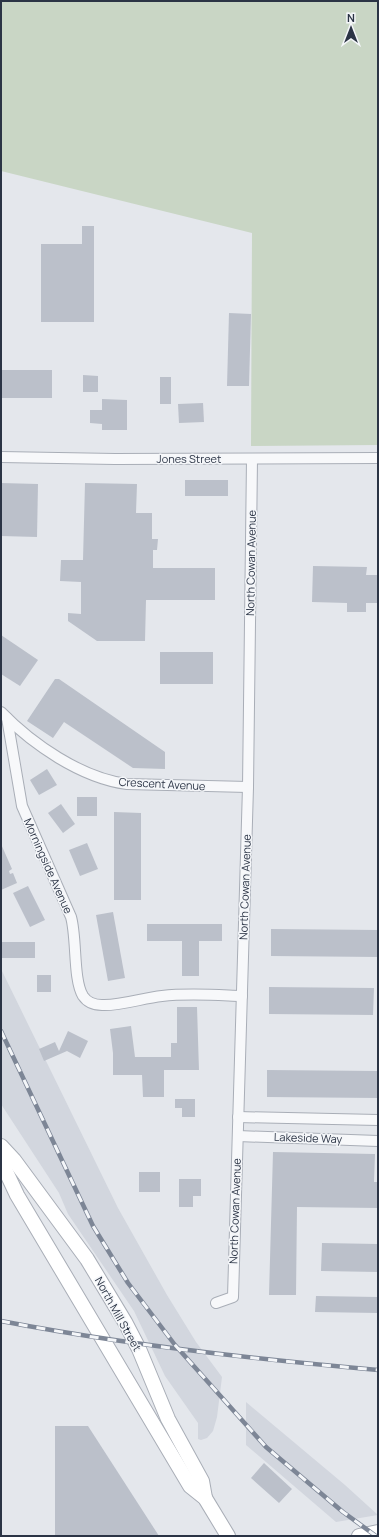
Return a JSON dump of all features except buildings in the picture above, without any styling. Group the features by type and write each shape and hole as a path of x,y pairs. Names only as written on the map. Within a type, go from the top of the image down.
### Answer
{"main road":[{"name":"North Mill Street","path":"1,1146 14,1160 87,1259 126,1322 168,1419 202,1481 205,1498"},
{"name":"North Mill Street","path":"1,1161 17,1195 190,1486 205,1498 227,1535"},
{"path":"359,1536 378,1532"}],"street":[{"name":"Jones Street","path":"1,456 115,460 378,458"},
{"name":"North Cowan Avenue","path":"216,1303 232,1298 248,787 252,459"},
{"name":"Crescent Avenue","path":"4,715 32,740 86,772 109,781 127,784 248,787"},
{"name":"Morningside Avenue","path":"4,715 22,806 71,917 75,936 79,981 83,996 92,1004 107,1005 163,996 242,996"},
{"name":"Lakeside Way","path":"238,1117 378,1120"},
{"name":"Lakeside Way","path":"238,1136 378,1141"}],"shaded area":[{"path":"1,969 118,1208 167,1295 196,1342 222,1377 217,1417 213,1431 207,1438 201,1440 198,1439 198,1423 165,1376 134,1311 68,1214 59,1193 1,1104"},
{"path":"246,1402 345,1485 378,1515 336,1522 246,1445"}],"green space":[{"path":"1,1 378,1 378,445 251,446 252,233 1,171"}],"railway":[{"path":"1,1031 93,1226 128,1283 175,1345 266,1447 343,1512 376,1536"},
{"path":"1,1321 48,1330 142,1344 284,1361 378,1370"}]}
